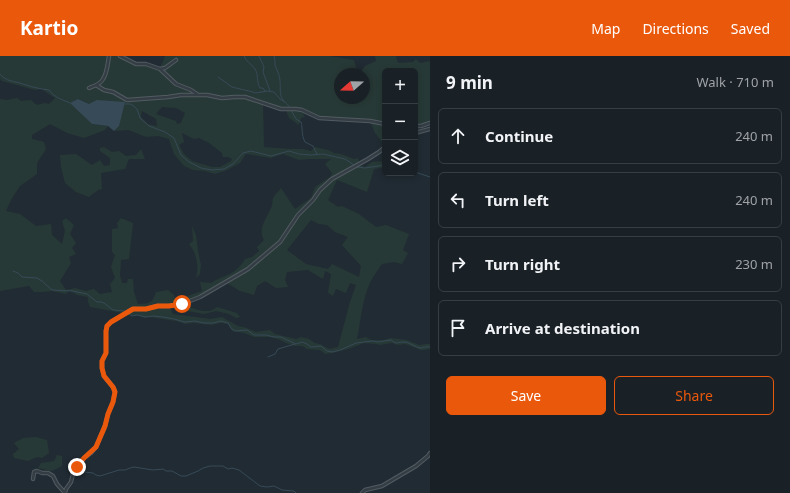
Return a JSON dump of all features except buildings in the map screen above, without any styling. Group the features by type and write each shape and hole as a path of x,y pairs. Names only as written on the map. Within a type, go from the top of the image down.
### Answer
{"street":[{"path":"89,88 103,80 109,56"},
{"path":"120,56 136,64 146,64 160,69 176,84 191,90 197,95"},
{"path":"160,69 165,68 176,60"},
{"path":"96,85 127,100 181,95 207,95 222,98 245,97 281,109 302,110 319,118 363,120 382,123"},
{"path":"418,126 430,123"},
{"path":"418,132 430,129"},
{"path":"33,479 34,472 37,471 48,473 53,476 57,484 65,493 71,482 74,470 96,447 105,426 115,392 104,376 102,368 102,361 106,353 106,331 107,326 111,322 133,309 146,309 158,306 182,304 200,297 248,269 280,242 298,215 310,205 320,190 332,179 382,150"},
{"path":"362,493 365,490 382,486 416,466 430,453"}],"green space":[{"path":"0,56 108,56 107,66 102,80 88,86 87,89 96,86 127,101 181,95 207,96 222,99 234,97 245,98 263,103 264,147 303,149 311,151 315,147 354,159 358,158 359,162 331,178 319,189 312,200 297,214 280,240 271,248 248,267 201,295 169,305 133,307 123,313 90,307 88,297 77,295 70,291 65,294 52,291 34,292 29,286 0,291 0,99 7,100 17,98 21,101 31,100 37,105 45,103 49,104 55,98 41,89 35,90 2,81 0,79","holes":["78,99 89,104 119,126 114,131 129,130 146,137 158,136 169,139 174,154 184,166 193,170 215,174 225,171 240,163 246,154 271,158 283,154 299,160 331,159 325,164 332,173 330,177 315,187 311,198 295,209 281,188 273,198 272,207 263,224 262,236 264,240 257,247 259,251 252,257 245,259 234,272 211,283 200,282 202,291 175,300 174,295 168,290 156,292 152,301 138,304 134,292 133,279 128,279 127,283 122,283 120,275 121,260 129,259 133,223 121,218 117,223 118,228 112,229 112,252 115,255 111,267 115,278 110,284 112,292 100,294 94,289 86,291 75,288 66,290 60,281 71,263 69,257 76,254 72,248 76,243 70,234 74,225 66,218 62,221 65,231 62,244 52,235 51,224 36,226 20,214 6,211 20,186 37,174 37,163 46,149 44,142 32,139 32,135 50,124 67,133 84,138 105,130 108,126 92,124 71,103","162,107 176,108 185,113 181,123 177,124 176,121 156,114","142,111 156,119 157,126 148,124 141,117","182,133 194,139 199,138 209,143 222,153 223,157 232,159 220,167 212,167 192,161 184,154 179,145 184,142"]},
{"path":"109,56 118,56 135,64 147,65 160,70 176,85 193,93 167,97 126,99 97,85 104,81"},
{"path":"165,56 330,56 354,60 356,68 334,68 334,104 370,104 370,68 364,68 376,61 375,56 396,56 398,63 413,62 416,59 420,63 430,61 430,122 418,124 418,68 382,68 382,122 371,120 319,117 302,108 281,108 246,96 234,95 222,97 198,94 192,89 177,84 162,70 166,69 177,60 176,59 165,67 160,68"},
{"path":"286,110 302,111 305,117 301,118 299,125 289,118"},
{"path":"370,121 382,124 382,142 375,133"},
{"path":"104,147 112,152 119,151 126,156 136,155 141,149 145,159 129,159 125,169 101,173 102,189 98,190 89,197 76,192 65,183 60,155 76,154 92,165 100,160 104,166 110,165 110,158 100,151 100,148"},
{"path":"382,161 382,168 374,169 367,192 337,180 328,200 338,207 342,206 359,214 376,227 386,225 409,234 403,250 408,253 402,264 394,262 382,264 367,290 357,339 366,337 371,340 384,340 390,338 407,340 419,345 430,344 430,349 421,350 405,344 398,345 392,343 380,345 364,343 351,348 325,354 320,350 295,346 270,337 254,337 244,333 232,331 228,324 185,324 176,321 149,317 145,318 137,315 125,315 133,310 158,306 169,306 173,314 210,319 222,317 238,326 256,332 270,330 275,334 296,339 301,337 309,339 329,349 338,347 356,285 350,283 346,293 336,289 333,296 328,293 331,274 325,271 323,279 308,270 287,272 285,280 288,287 276,288 265,281 257,286 254,295 240,291 227,283 249,269 281,242 299,216 314,200 320,190 332,180 359,165 365,167 372,162","holes":["311,220 319,224 327,225 335,232 348,237 342,245 361,266 359,277 332,264 328,269 306,264 287,250"]},
{"path":"192,226 196,235 201,265 200,274 196,278 197,260 189,244 193,241"},
{"path":"182,304 204,311 213,310 217,307 237,313 240,317 236,318 229,314 216,311 204,314 182,310 178,305"},
{"path":"36,437 47,440 49,453 42,458 37,457 28,461 14,458 13,454 19,449 14,443 23,438"},
{"path":"57,455 62,456 62,466 52,471 38,468 41,463 54,461"}],"water":[{"path":"78,99 89,104 97,100 125,102 119,126 114,131 108,126 92,124 70,103"}],"waterway":[{"path":"244,56 255,69 259,86 265,91"},
{"path":"259,56 264,67 263,72 270,91"},
{"path":"274,56 275,65 280,79 281,95 283,100 289,106"},
{"path":"0,74 5,79 11,81 49,90 56,97 70,103"},
{"path":"218,77 232,87 256,93 267,91 274,92 285,102"},
{"path":"125,104 131,104 137,109 140,118 149,126 165,132 174,138 181,155 189,162 201,168 212,170 224,169 233,164 243,153 251,151 271,156 289,151 299,154 323,154 345,159 354,165"},
{"path":"291,110 296,119 301,122 305,142 313,146 317,154"},
{"path":"357,167 365,168 382,165"},
{"path":"418,173 430,177"},
{"path":"13,271 22,277 37,278 52,290 73,291 87,294 97,302 104,303 113,310 125,311 132,316 163,317 185,322 195,321 213,323 221,321 228,323 235,331 247,330 254,335 281,337 296,344 302,342 311,347 321,346 327,351 332,352 356,343 391,340 396,343 406,342 420,348 430,347"},
{"path":"268,357 275,354 278,349 295,344"},
{"path":"78,472 93,473 100,476 134,467 153,470 163,469 166,471 172,471 181,476 186,476 210,466 223,466 228,469 232,468 239,470 260,486 274,486 282,490 294,491 296,493"}],"route":[{"path":"77,467 96,447 113,402 115,392 104,376 102,368 102,361 106,353 107,326 133,309 146,309 158,306 182,304"}]}
